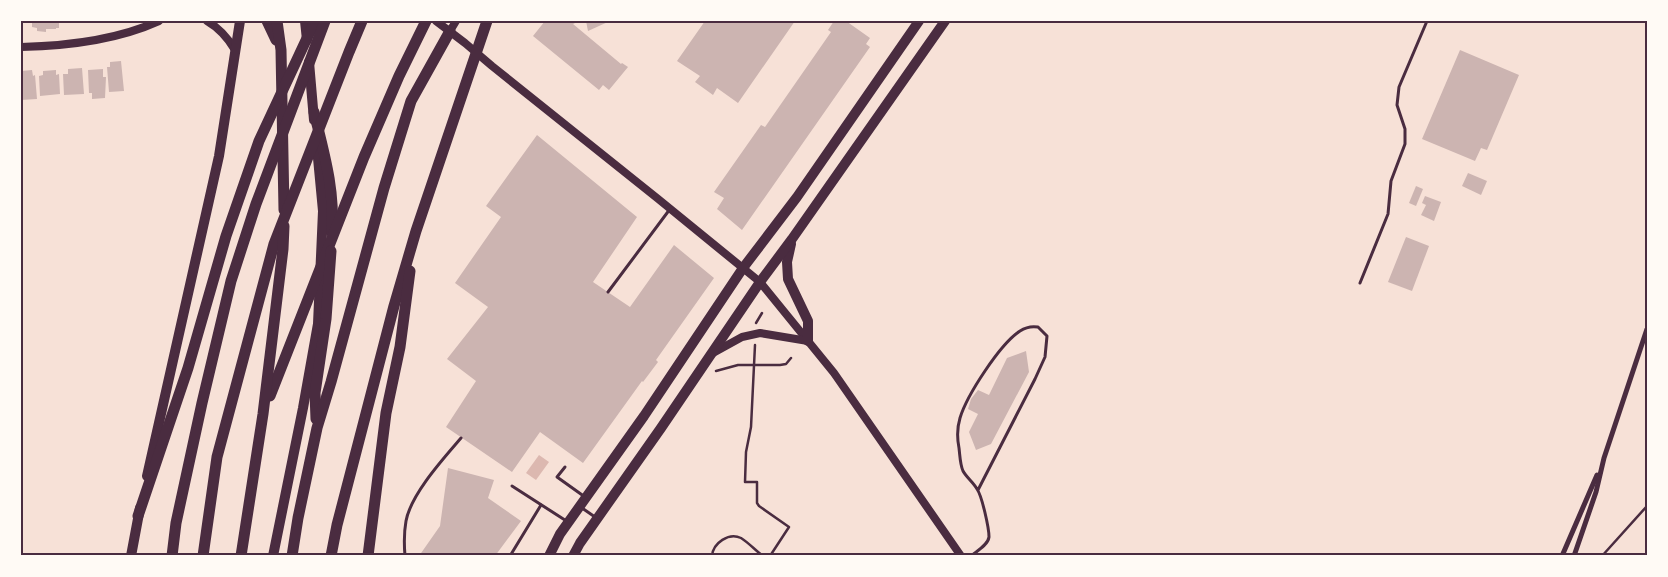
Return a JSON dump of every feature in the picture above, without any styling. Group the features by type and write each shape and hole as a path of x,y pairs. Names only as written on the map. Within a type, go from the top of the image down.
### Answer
{"highway":[{"path":"267,21 281,50"},
{"path":"240,556 263,414 283,249 284,188 281,50 277,21"},
{"path":"138,516 188,368 226,236 259,141 315,21"},
{"path":"172,556 176,523 215,347 232,281 256,204 325,21"},
{"path":"203,556 217,457 274,244 362,21"},
{"path":"263,414 364,157 399,76 426,21"},
{"path":"331,556 337,525 394,306 416,231 487,21"},
{"path":"292,556 317,428 384,188 411,100 453,26"},
{"path":"314,112 330,176 333,221 326,318 315,393 317,428"},
{"path":"368,556 386,413 400,347 416,231"}],"main road":[{"path":"131,556 179,327 219,156 240,21"},
{"path":"273,556 318,324 323,210 305,21"},
{"path":"549,556 568,522 644,416 744,268 797,197 919,21"},
{"path":"573,556 580,543 760,282 945,21"},
{"path":"792,238 787,262 788,279 808,322 808,341"}],"street":[{"path":"21,47 50,46 124,35 159,21"},
{"path":"207,21 217,27 229,39 235,50"},
{"path":"436,21 453,26 760,282 834,373 961,556"},
{"path":"1562,556 1604,458 1647,329"},
{"path":"711,354 742,337 760,333 808,341"},
{"path":"1574,556 1596,492 1604,458"}],"lane":[{"path":"1360,283 1388,214 1391,181 1405,144 1405,128 1397,105 1399,87 1427,21"},
{"path":"608,292 671,209"},
{"path":"971,556 987,543 989,536 986,517 978,490 968,478 962,465 957,433 961,416 983,376 1001,350 1020,331 1030,326 1038,327 1047,336 1045,357 978,490"},
{"path":"404,556 406,520 417,495 432,472 461,438"},
{"path":"564,467 557,477 583,502 597,519"},
{"path":"512,486 568,522"},
{"path":"510,556 541,505"}],"path":[{"path":"754,329 762,313"},
{"path":"756,342 752,427 746,452 745,482 757,482 757,502 759,506 789,527 770,556"},
{"path":"716,371 736,365 786,364 791,358"},
{"path":"1602,556 1647,506"},
{"path":"712,556 714,547 718,542 733,537 740,538 763,556"}],"shaded area":[{"path":"539,455 549,462 536,480 526,473"}],"building":[{"path":"32,21 59,21 59,28 46,29 46,32 37,31 37,28 32,27"},
{"path":"545,21 579,21 573,24 621,64 628,67 609,90 603,85 599,90 533,36"},
{"path":"586,21 610,21 588,31"},
{"path":"705,21 795,21 738,103 717,88 713,95 695,82 700,76 677,61"},
{"path":"834,21 846,21 870,38 866,44 870,47 742,230 717,209 724,198 714,192 761,125 765,127 831,32 828,30"},
{"path":"1460,50 1519,75 1487,150 1481,148 1475,161 1422,139"},
{"path":"121,61 124,91 109,92 107,67 110,67 110,62"},
{"path":"82,68 84,94 64,95 63,74 68,74 68,69"},
{"path":"103,69 103,77 106,77 105,98 92,99 92,93 89,93 88,70"},
{"path":"32,70 33,76 35,75 37,99 21,100 21,71"},
{"path":"56,70 56,75 59,74 60,94 40,96 39,76 43,75 43,71"},
{"path":"537,135 637,217 593,282 630,307 674,245 714,278 656,360 658,362 642,381 583,463 540,432 512,472 446,427 476,381 447,359 488,307 455,283 501,217 486,206"},
{"path":"1468,173 1487,181 1481,195 1462,186"},
{"path":"1416,186 1423,189 1416,206 1409,203"},
{"path":"1425,196 1441,202 1434,221 1421,215 1426,205 1422,203"},
{"path":"1406,237 1429,246 1412,291 1388,282"},
{"path":"1026,351 1029,372 991,444 976,450 969,432 978,414 968,409 971,399 978,390 989,395 1007,358"},
{"path":"448,468 494,480 488,498 521,521 495,556 419,556 440,526"}]}
